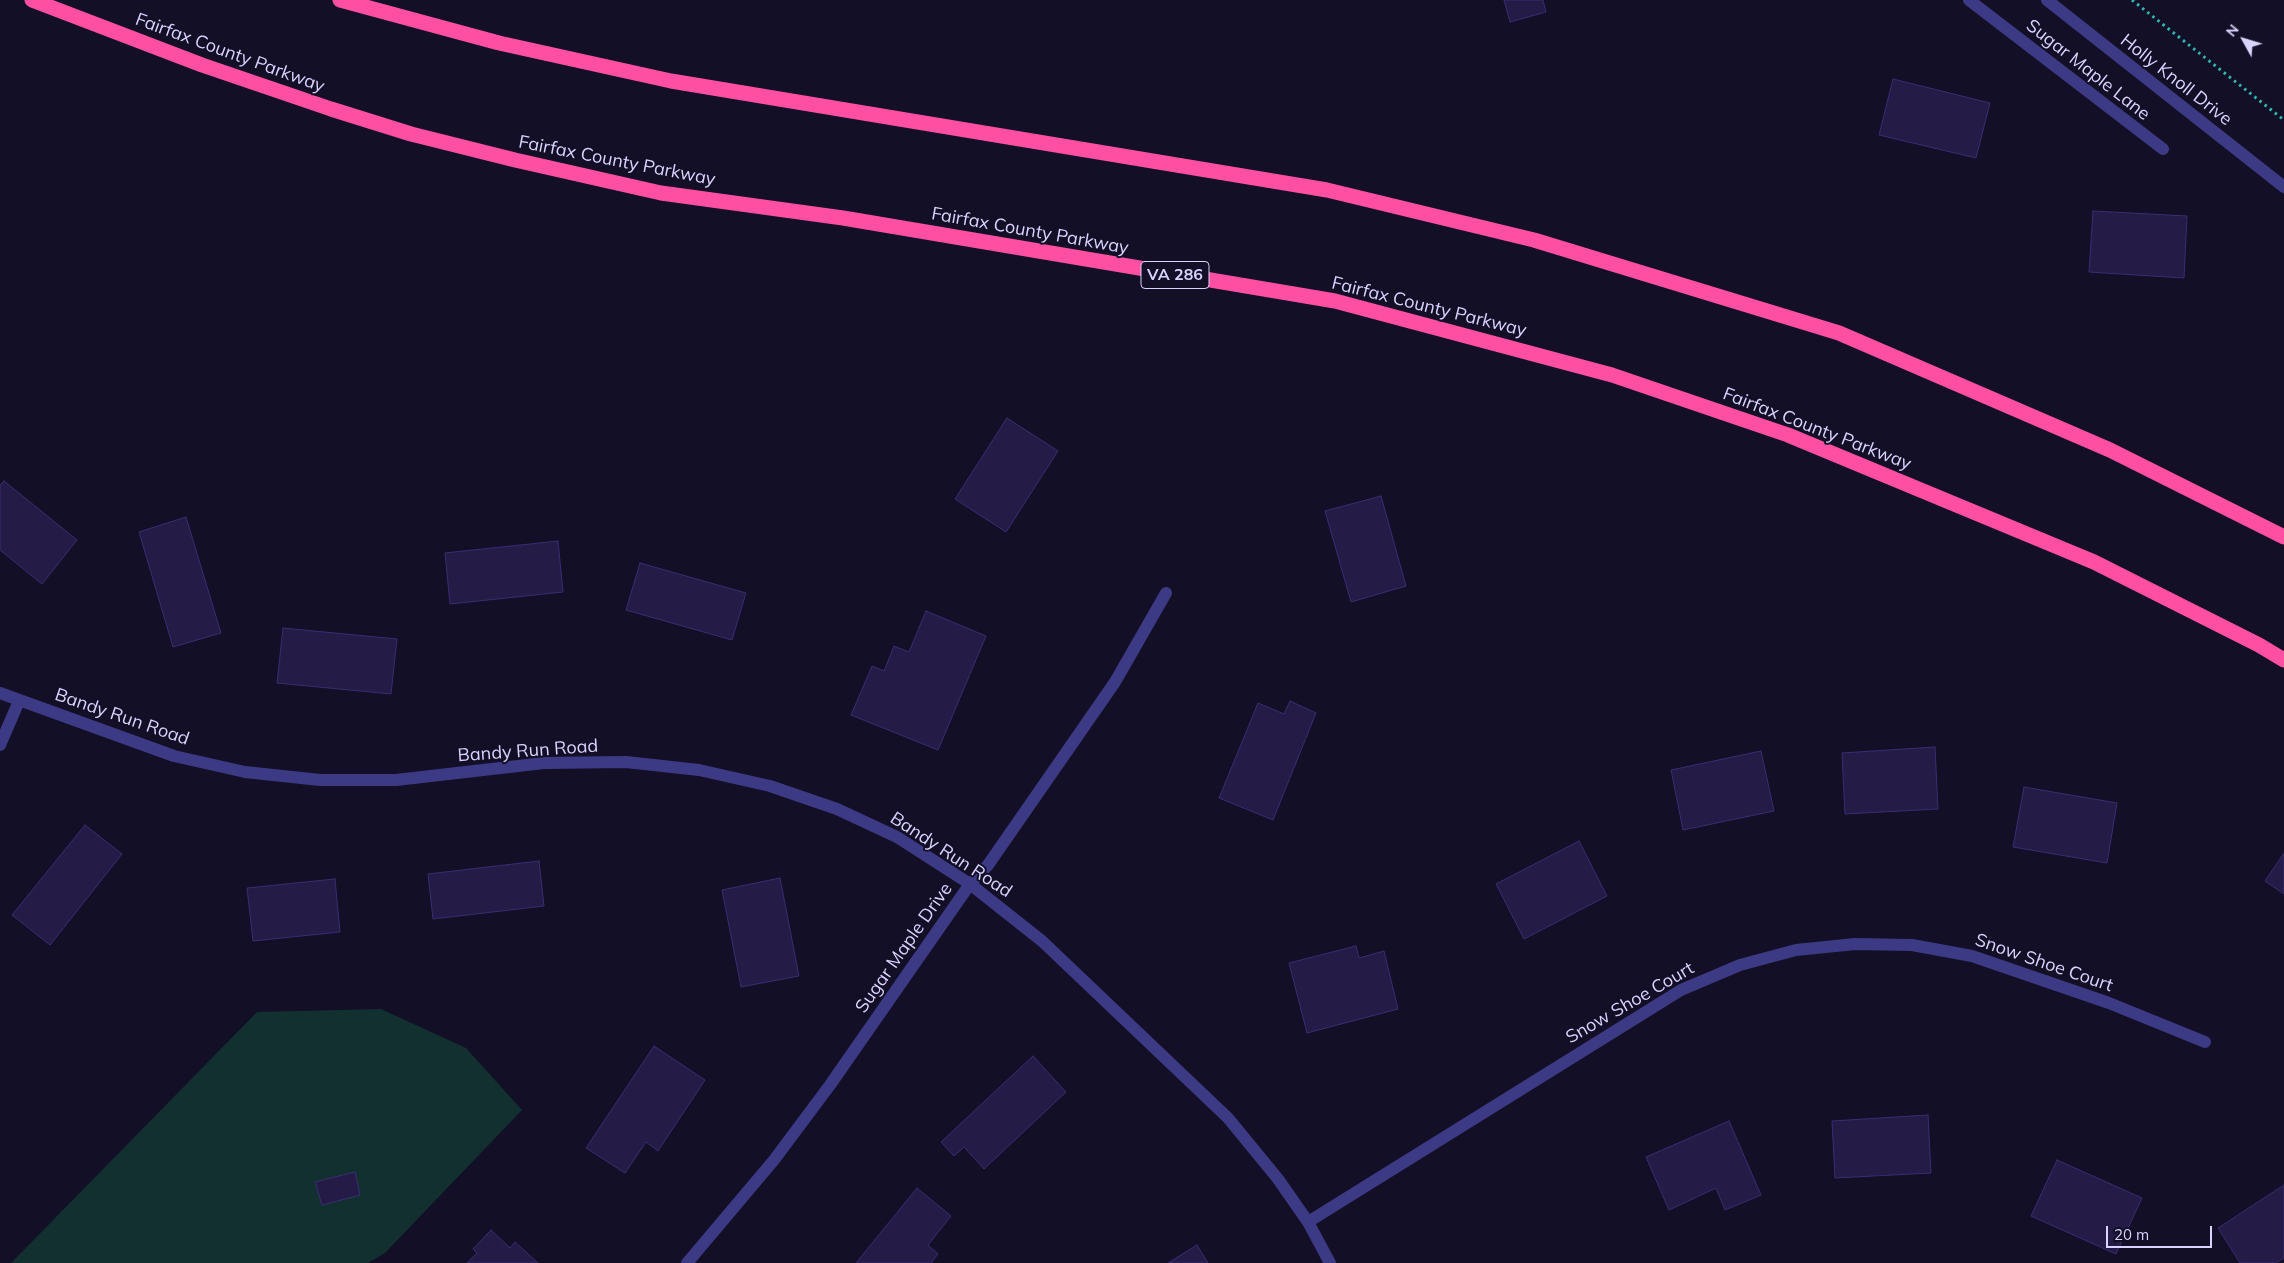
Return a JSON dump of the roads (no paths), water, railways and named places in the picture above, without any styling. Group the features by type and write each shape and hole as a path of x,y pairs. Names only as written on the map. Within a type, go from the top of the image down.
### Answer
{"highway":[{"name":"Fairfax County Parkway","path":"32,0 202,65 331,109 411,134 515,160 661,193 844,218 1335,301 1612,375 1788,436 2066,550 2259,645 2284,660"},
{"path":"340,0 499,43 671,81 1328,190 1534,240 1840,333 2110,450 2284,537"}],"street":[{"name":"Sugar Maple Lane","path":"1969,0 2163,149"},
{"name":"Holly Knoll Drive","path":"2046,0 2284,188"},
{"name":"Sugar Maple Drive","path":"687,1263 774,1160 970,884 988,865 1116,682 1166,593"},
{"name":"Bandy Run Road","path":"0,693 174,756 245,772 320,780 396,780 544,763 626,762 699,770 770,786 837,809 897,837 970,884 1042,942 1228,1118 1278,1179 1308,1222 1330,1263"},
{"path":"0,745 19,701"},
{"name":"Snow Shoe Court","path":"1308,1222 1681,990 1740,965 1796,950 1855,944 1912,945 1972,956 2109,1003 2206,1042"}]}
